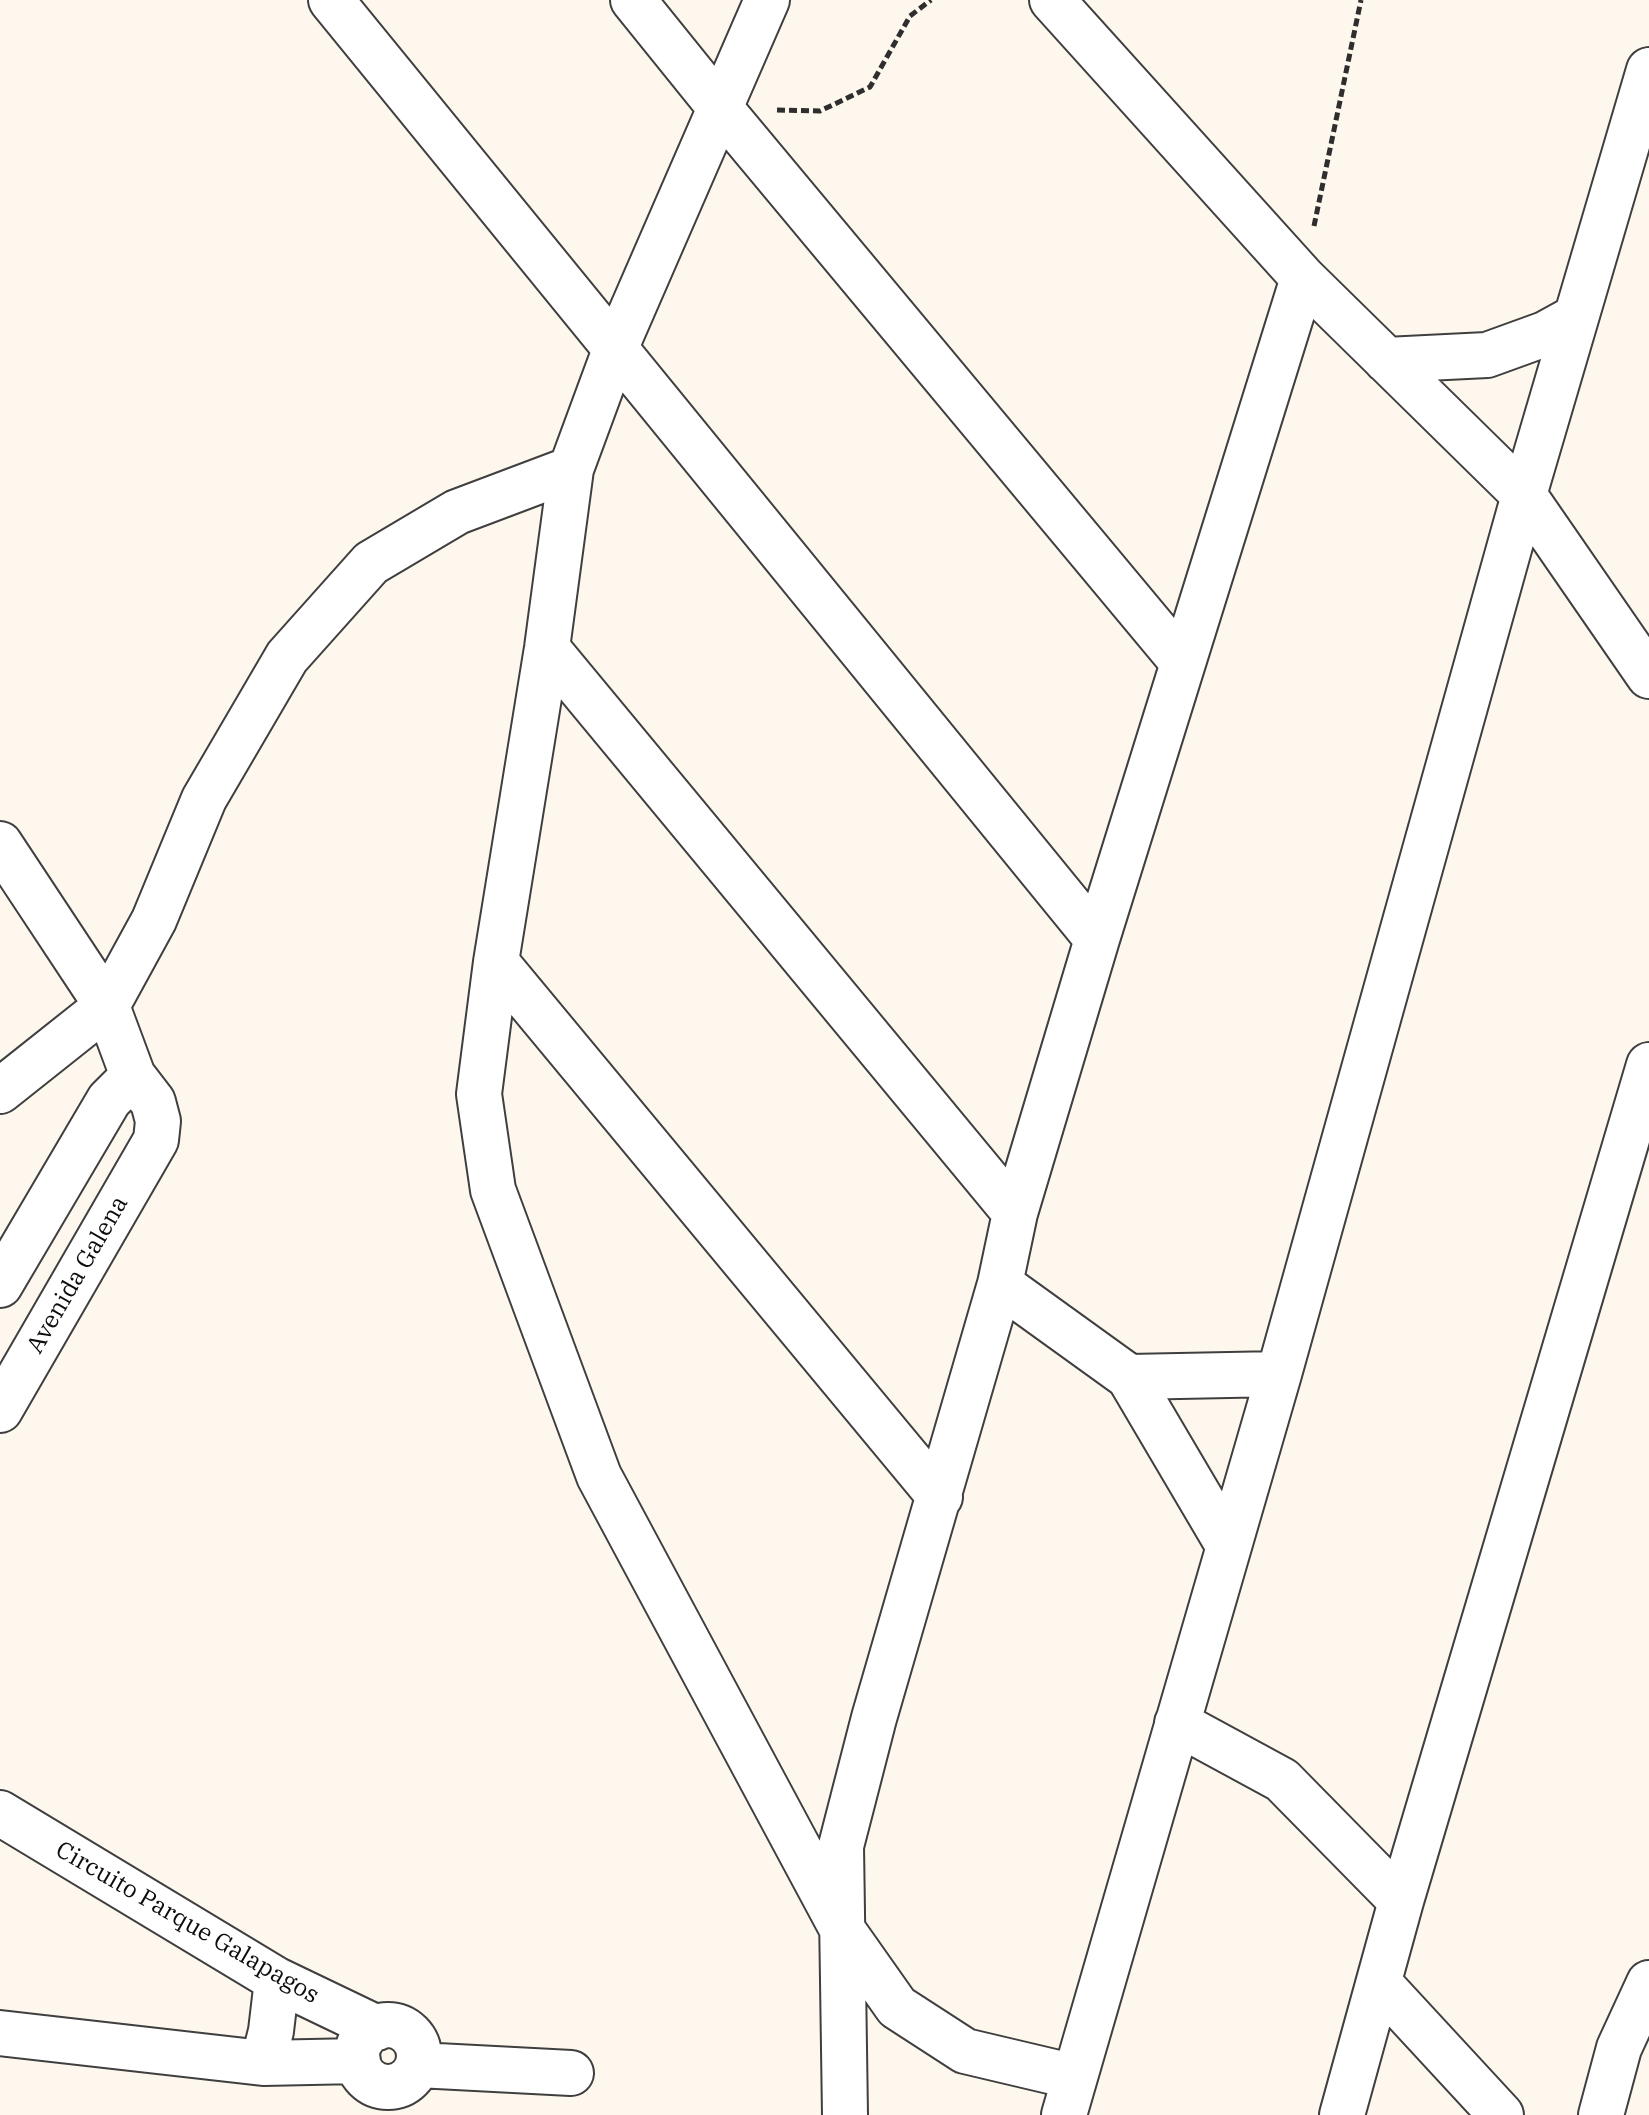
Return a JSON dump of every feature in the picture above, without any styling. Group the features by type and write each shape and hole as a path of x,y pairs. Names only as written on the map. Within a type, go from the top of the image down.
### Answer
{"street":[{"path":"331,0 1097,939"},
{"path":"633,0 1183,663"},
{"path":"1052,0 1303,278 1524,495 1649,676"},
{"path":"767,1 616,347 571,469 547,648 496,962 479,1094 493,1190 599,1476 842,1929 897,2007 965,2051 1070,2096 1279,1374 1524,495 1649,70"},
{"path":"845,2115 841,1846 874,1718 1000,1284 1015,1213 1303,278"},
{"path":"1386,360 1487,355 1545,334 1576,317"},
{"path":"0,1091 107,1006 154,920 204,799 287,657 371,563 457,512 571,469"},
{"path":"547,648 1015,1213"},
{"path":"0,844 107,1006 133,1076 109,1100 0,1285"},
{"path":"496,962 940,1497"},
{"path":"1342,2115 1401,1901 1649,1065"},
{"name":"Avenida Galena","path":"0,1410 156,1140 158,1121 153,1102 133,1076"},
{"path":"1000,1284 1129,1377 1228,1545"},
{"path":"1129,1377 1279,1374"},
{"path":"1177,1723 1282,1780 1401,1901"},
{"name":"Circuito Parque Galapagos","path":"0,1813 277,1980 384,2079"},
{"path":"263,2063 277,1980"},
{"path":"1379,1983 1501,2115"},
{"path":"1601,2115 1619,2048 1649,1983"},
{"path":"0,2033 384,2079 571,2073"}],"path":[{"path":"721,109 820,111 870,87 910,16 931,0"},
{"path":"1303,278 1361,0"}]}
